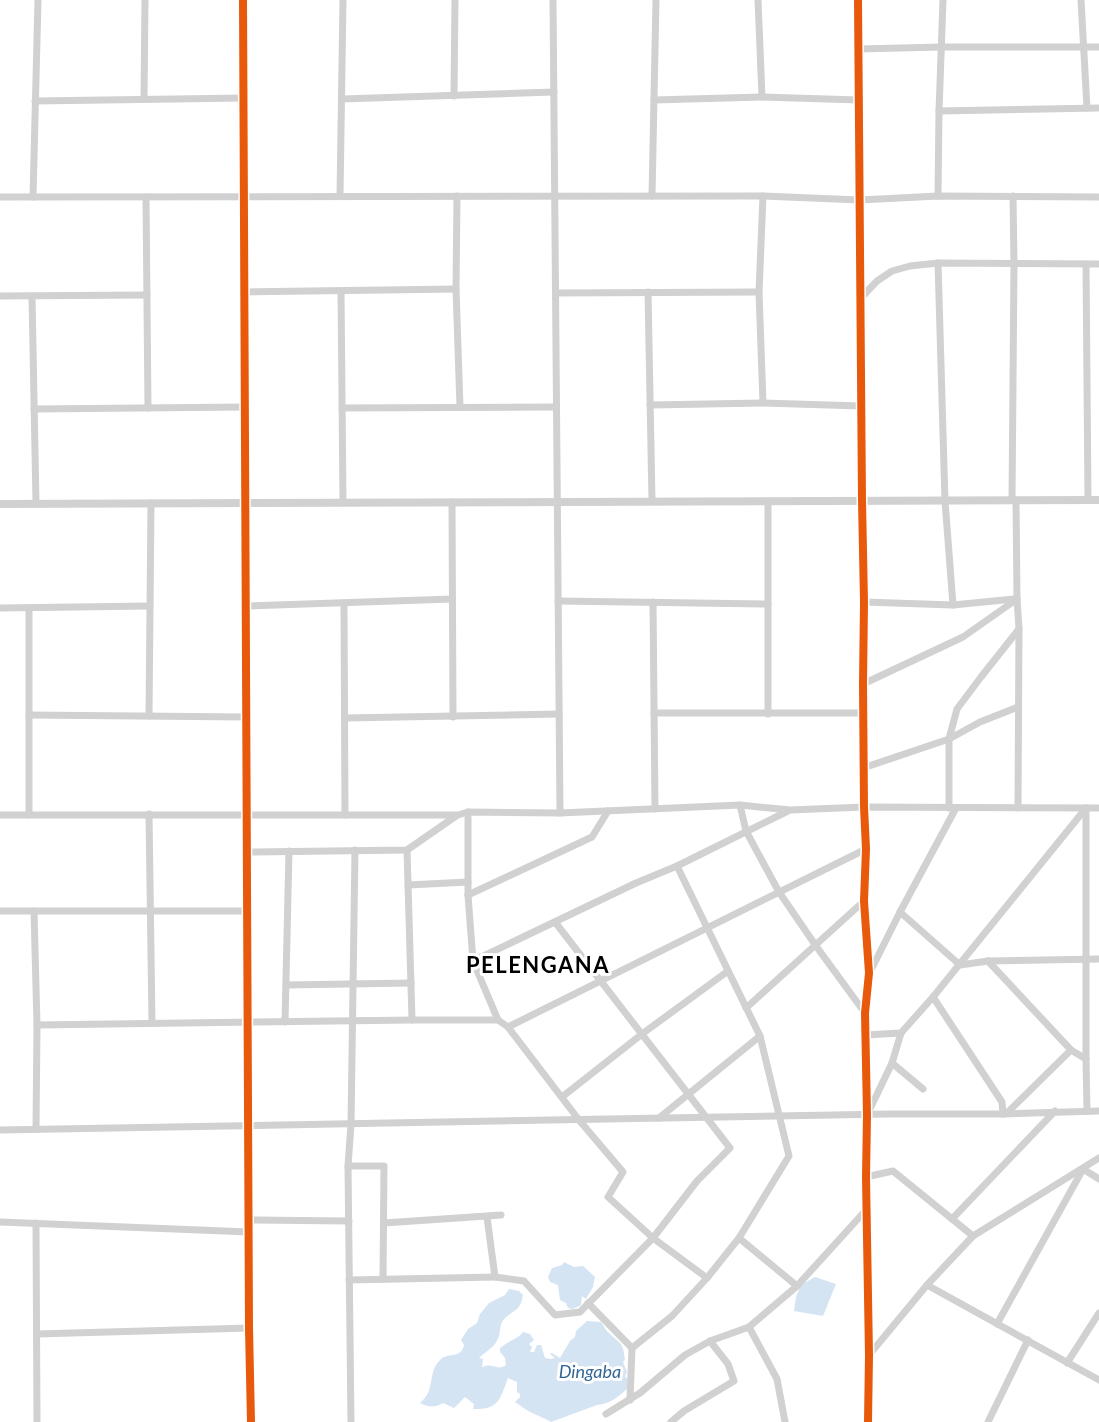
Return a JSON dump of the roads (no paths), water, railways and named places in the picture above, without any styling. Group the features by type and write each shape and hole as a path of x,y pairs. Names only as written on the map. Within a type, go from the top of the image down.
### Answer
{"street":[{"path":"33,197 38,0"},
{"path":"144,99 145,0"},
{"path":"243,0 251,1422"},
{"path":"340,196 343,0"},
{"path":"454,96 455,0"},
{"path":"553,0 560,813"},
{"path":"652,196 656,0"},
{"path":"758,0 762,97"},
{"path":"858,0 864,602 863,768 866,849 864,901 870,972 865,1013 868,1422"},
{"path":"938,196 943,0"},
{"path":"1081,0 1087,108"},
{"path":"859,49 1099,47"},
{"path":"342,99 554,92"},
{"path":"654,100 762,97 859,100"},
{"path":"35,100 243,98"},
{"path":"939,111 1099,108"},
{"path":"457,196 456,289 460,407"},
{"path":"763,196 759,292 763,403"},
{"path":"0,197 763,196 860,200 938,196 1099,197"},
{"path":"1013,196 1014,500 1019,628 1018,808"},
{"path":"146,197 148,408"},
{"path":"860,299 877,281 892,271 910,266 938,263 1099,264"},
{"path":"938,263 945,501 953,605"},
{"path":"1086,264 1088,500"},
{"path":"244,292 456,289"},
{"path":"341,291 343,502"},
{"path":"648,292 652,501"},
{"path":"555,293 759,292"},
{"path":"0,296 147,295"},
{"path":"32,296 36,503"},
{"path":"650,405 763,403 861,406"},
{"path":"34,409 244,407"},
{"path":"342,408 556,407"},
{"path":"0,504 1099,500"},
{"path":"768,501 768,714"},
{"path":"452,502 453,717"},
{"path":"149,717 151,503"},
{"path":"246,606 452,598"},
{"path":"864,602 953,605 1017,599"},
{"path":"863,684 963,637 1017,599"},
{"path":"558,601 768,604"},
{"path":"344,603 345,815"},
{"path":"653,603 655,809"},
{"path":"0,608 150,606"},
{"path":"29,608 29,815"},
{"path":"870,972 953,808 949,740 957,709 1019,628"},
{"path":"863,768 949,740 980,722 1018,707"},
{"path":"654,713 863,713"},
{"path":"345,718 559,714"},
{"path":"29,715 246,717"},
{"path":"740,805 746,831 779,892 865,1013"},
{"path":"0,815 560,813 740,805 790,810 864,807 1099,808"},
{"path":"1086,807 1088,1111"},
{"path":"867,1115 892,1063 901,1033 960,965 1086,807"},
{"path":"473,961 636,883 677,866 790,810"},
{"path":"468,895 592,837 608,811"},
{"path":"468,812 468,895 473,961 498,1020 508,1027 579,1120 623,1172 608,1197 653,1238 707,1278"},
{"path":"149,814 152,1023"},
{"path":"248,852 407,850 458,814"},
{"path":"508,1027 866,849"},
{"path":"351,1422 348,1166 351,1124 355,850"},
{"path":"407,850 412,1020"},
{"path":"285,1022 289,851"},
{"path":"632,1348 672,1316 707,1278 739,1238 789,1156 760,1036 677,866"},
{"path":"408,885 468,882"},
{"path":"746,1008 864,901"},
{"path":"0,911 247,911"},
{"path":"34,911 37,1025 36,1129"},
{"path":"900,912 960,965 988,961 1099,959"},
{"path":"349,1280 495,1277 524,1281 555,1315 580,1312 653,1238 697,1181 730,1148 555,922"},
{"path":"988,961 1071,1050 1086,1059"},
{"path":"562,1097 728,971"},
{"path":"286,985 411,983"},
{"path":"933,997 1002,1102 1005,1114"},
{"path":"37,1025 498,1020"},
{"path":"865,1035 901,1033"},
{"path":"659,1118 760,1036"},
{"path":"1005,1114 1071,1050"},
{"path":"892,1063 923,1089"},
{"path":"0,1130 1099,1111"},
{"path":"952,1220 1055,1112"},
{"path":"869,1355 927,1285 973,1236 1099,1158"},
{"path":"348,1166 384,1166 383,1279"},
{"path":"1083,1169 1099,1179"},
{"path":"998,1324 1083,1169"},
{"path":"866,1177 893,1171 973,1236"},
{"path":"606,1414 640,1393 685,1355 710,1341 749,1327 797,1286 866,1210"},
{"path":"384,1223 501,1215"},
{"path":"487,1217 495,1277"},
{"path":"249,1220 349,1221"},
{"path":"0,1222 249,1232"},
{"path":"36,1223 37,1422"},
{"path":"739,1238 797,1286"},
{"path":"927,1285 1099,1380"},
{"path":"588,1303 632,1348 630,1400"},
{"path":"1067,1363 1099,1313"},
{"path":"749,1327 777,1379 785,1422"},
{"path":"37,1334 249,1328"},
{"path":"988,1422 1028,1340"},
{"path":"671,1422 684,1411 734,1381 728,1364 710,1341"}],"water":[{"path":"564,1262 574,1267 583,1266 595,1277 593,1287 586,1299 582,1296 581,1305 573,1309 568,1308 566,1303 560,1300 558,1285 550,1282 548,1277 552,1268"},
{"path":"815,1277 836,1284 823,1316 794,1311 801,1285"},
{"name":"Dingaba","path":"509,1289 519,1291 523,1295 521,1303 502,1322 495,1343 479,1358 483,1359 482,1367 506,1365 500,1348 523,1332 530,1334 534,1340 529,1344 532,1347 530,1352 534,1352 537,1345 541,1345 545,1358 555,1358 550,1354 552,1353 560,1358 575,1337 576,1331 587,1321 601,1322 623,1347 625,1360 623,1362 627,1372 625,1376 628,1380 627,1389 610,1402 551,1422 515,1402 520,1397 517,1392 517,1382 508,1378 497,1402 488,1408 473,1409 474,1404 465,1397 454,1408 443,1403 431,1406 420,1403 428,1392 436,1364 444,1357 458,1354 463,1349 464,1345 461,1340 468,1329 477,1323 480,1314 489,1303 505,1295"}],"district":[{"name":"PELENGANA","path":"538,965"}]}
